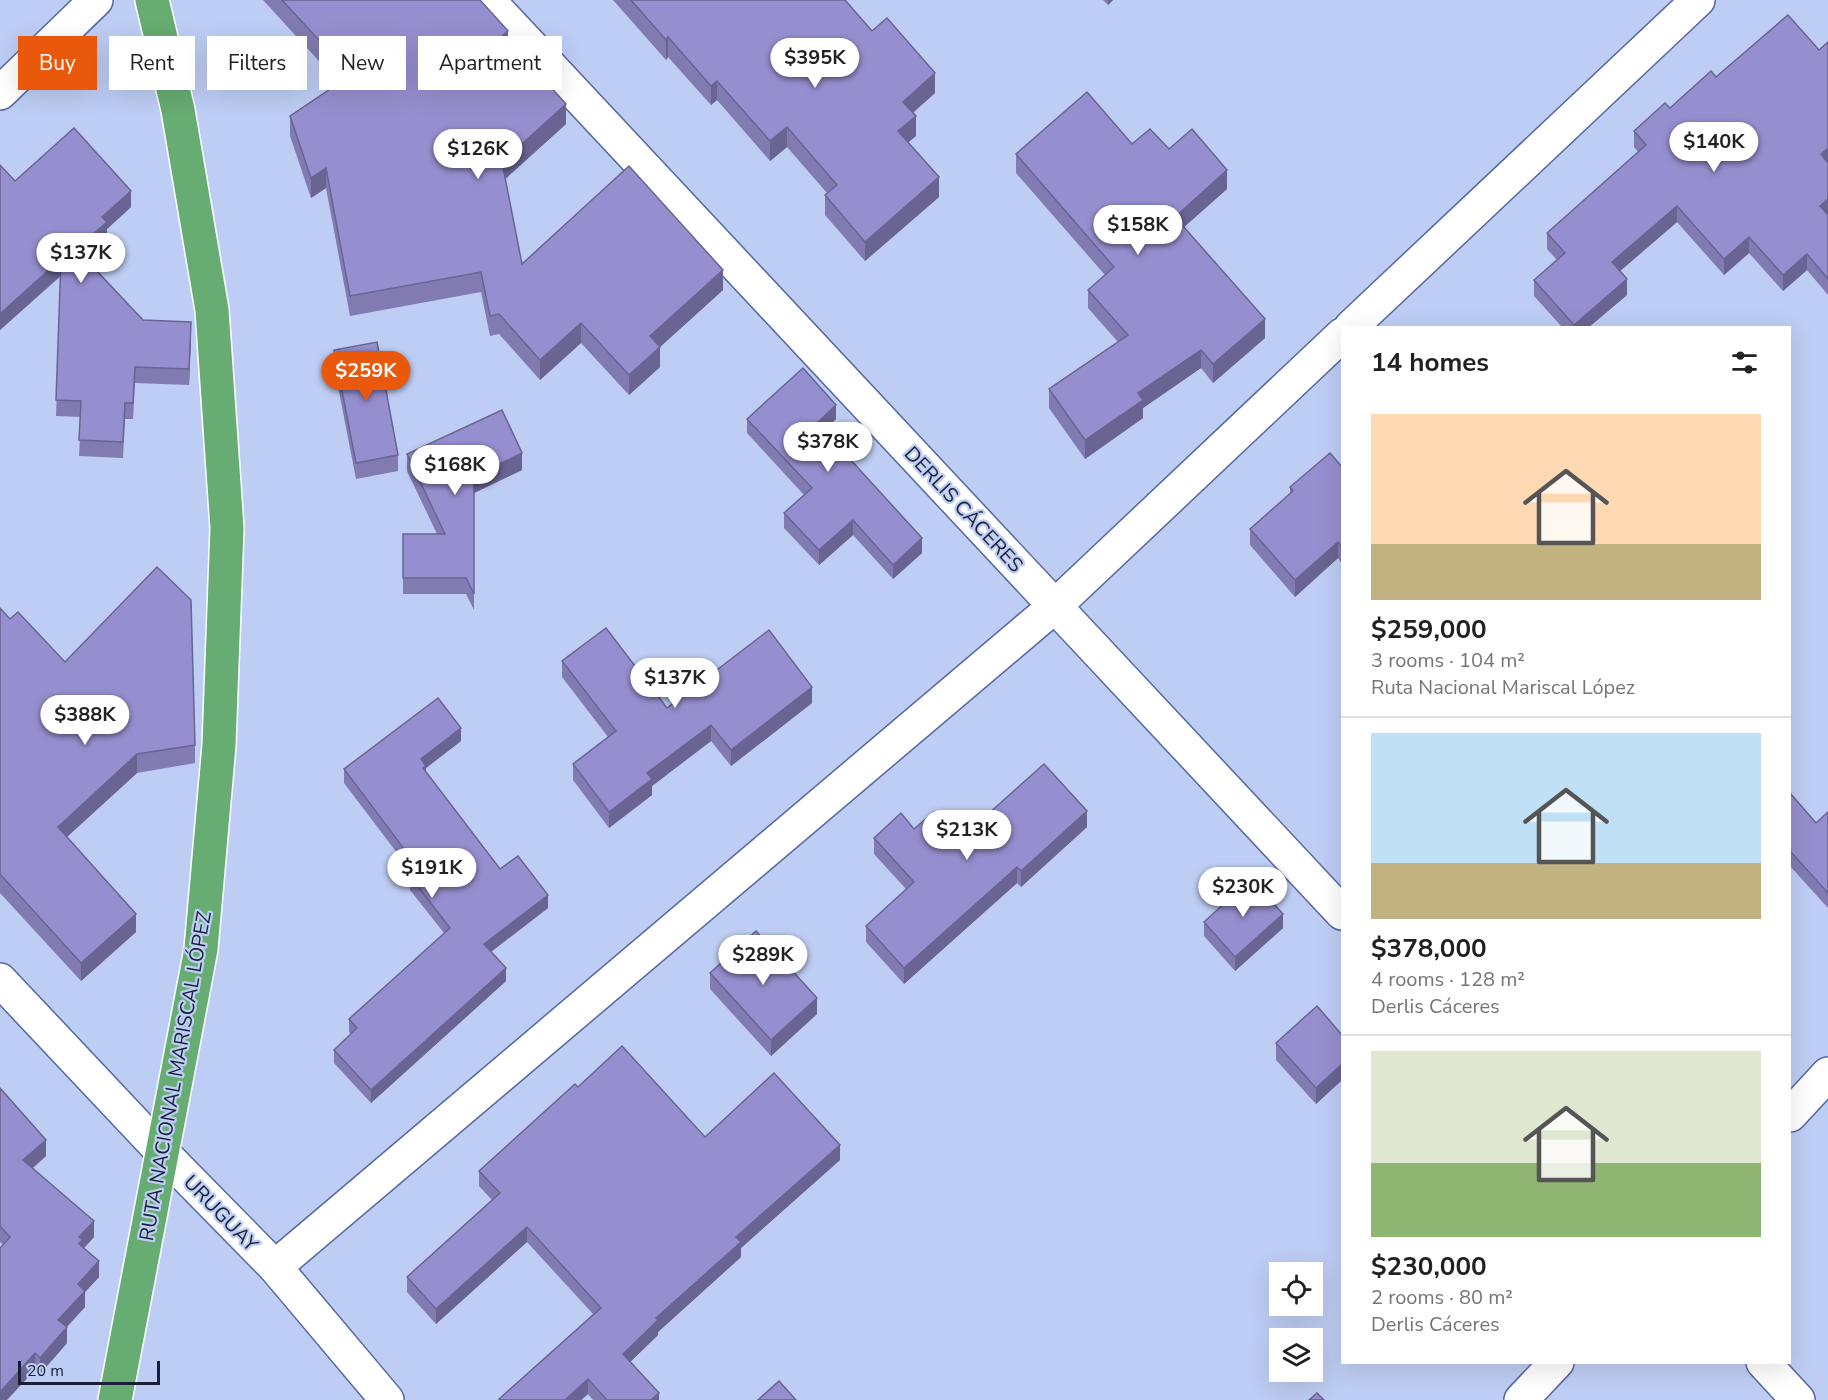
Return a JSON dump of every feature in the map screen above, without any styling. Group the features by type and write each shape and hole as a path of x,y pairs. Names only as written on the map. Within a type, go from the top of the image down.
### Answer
{"highway":[{"name":"RUTA NACIONAL MARISCAL LÓPEZ","path":"115,1400 201,949 219,745 227,528 212,310 178,110 152,0"}],"street":[{"path":"0,93 96,0"},
{"name":"DERLIS CÁCERES","path":"488,0 1341,912"},
{"path":"1352,326 1698,0"},
{"path":"275,1267 1055,606 1341,336"},
{"name":"URUGUAY","path":"0,980 163,1153 275,1267 387,1400"},
{"path":"1791,1114 1828,1074"},
{"path":"1521,1400 1555,1364"},
{"path":"1765,1364 1798,1400"}],"building":[{"path":"282,0 480,0 508,31 504,36 418,36 418,90 553,90 566,104 502,162 522,264 629,166 723,270 650,336 660,347 629,375 581,323 540,360 499,314 490,316 481,272 350,296 326,168 311,178 290,116 329,90 406,90 406,36 319,36 319,40"},
{"path":"631,0 845,0 872,31 887,18 935,73 903,102 916,116 898,131 939,177 865,242 825,195 837,185 787,127 770,141 717,81 711,86 668,37 666,40"},
{"path":"1788,15 1819,50 1828,42 1828,148 1821,154 1828,163 1828,199 1820,206 1828,215 1828,279 1807,254 1783,275 1749,237 1724,259 1677,206 1612,262 1627,279 1574,325 1534,280 1565,253 1547,233 1646,145 1634,131 1665,103 1670,108 1711,71 1716,77"},
{"path":"1087,92 1132,144 1150,129 1169,149 1192,129 1227,170 1175,217 1265,319 1213,364 1201,350 1138,393 1143,400 1085,440 1049,389 1128,335 1088,290 1114,267 1016,154"},
{"path":"74,128 131,191 102,217 107,222 76,249 143,320 191,322 189,369 135,367 133,403 125,403 123,442 79,440 81,401 56,400 61,259 0,314 0,165 15,181"},
{"path":"377,342 398,455 356,463 334,350"},
{"path":"803,368 836,405 817,423 922,538 893,565 853,520 819,550 784,513 812,488 747,419"},
{"path":"502,410 522,453 474,476 474,594 466,578 403,578 403,534 445,534 407,454"},
{"path":"1330,453 1341,466 1341,546 1338,542 1295,580 1250,529 1293,491 1290,487"},
{"path":"157,567 191,600 195,745 137,754 58,827 136,914 81,963 0,874 0,608 10,619 18,612 65,662"},
{"path":"606,628 667,708 769,630 812,687 731,750 711,725 647,773 652,779 609,812 573,764 616,731 562,661"},
{"path":"438,698 461,728 421,759 426,766 423,768 500,869 518,856 548,895 484,944 506,968 371,1090 334,1050 357,1028 349,1019 450,928 410,876 420,870 344,769"},
{"path":"1044,764 1087,811 1021,871 1017,867 904,968 866,926 914,882 874,838 901,813 914,829 934,812 959,840"},
{"path":"1791,794 1816,823 1828,812 1828,893 1791,852"},
{"path":"1251,879 1283,914 1235,957 1204,922"},
{"path":"756,931 817,998 771,1040 710,973"},
{"path":"1317,1006 1341,1034 1341,1065 1316,1088 1276,1043"},
{"path":"622,1046 705,1137 774,1073 840,1145 736,1237 741,1242 656,1318 658,1320 623,1354 659,1393 651,1400 607,1400 588,1379 565,1400 501,1400 499,1399 601,1308 527,1227 436,1309 407,1277 500,1193 479,1171 575,1084 578,1087"},
{"path":"0,1088 46,1140 23,1160 94,1221 79,1237 83,1239 79,1244 99,1261 78,1284 85,1291 58,1320 67,1327 40,1358 35,1353 0,1392 0,1248 10,1237 0,1226"},
{"path":"779,1381 796,1400 758,1400"},
{"path":"1317,1393 1324,1400 1309,1400"}]}
